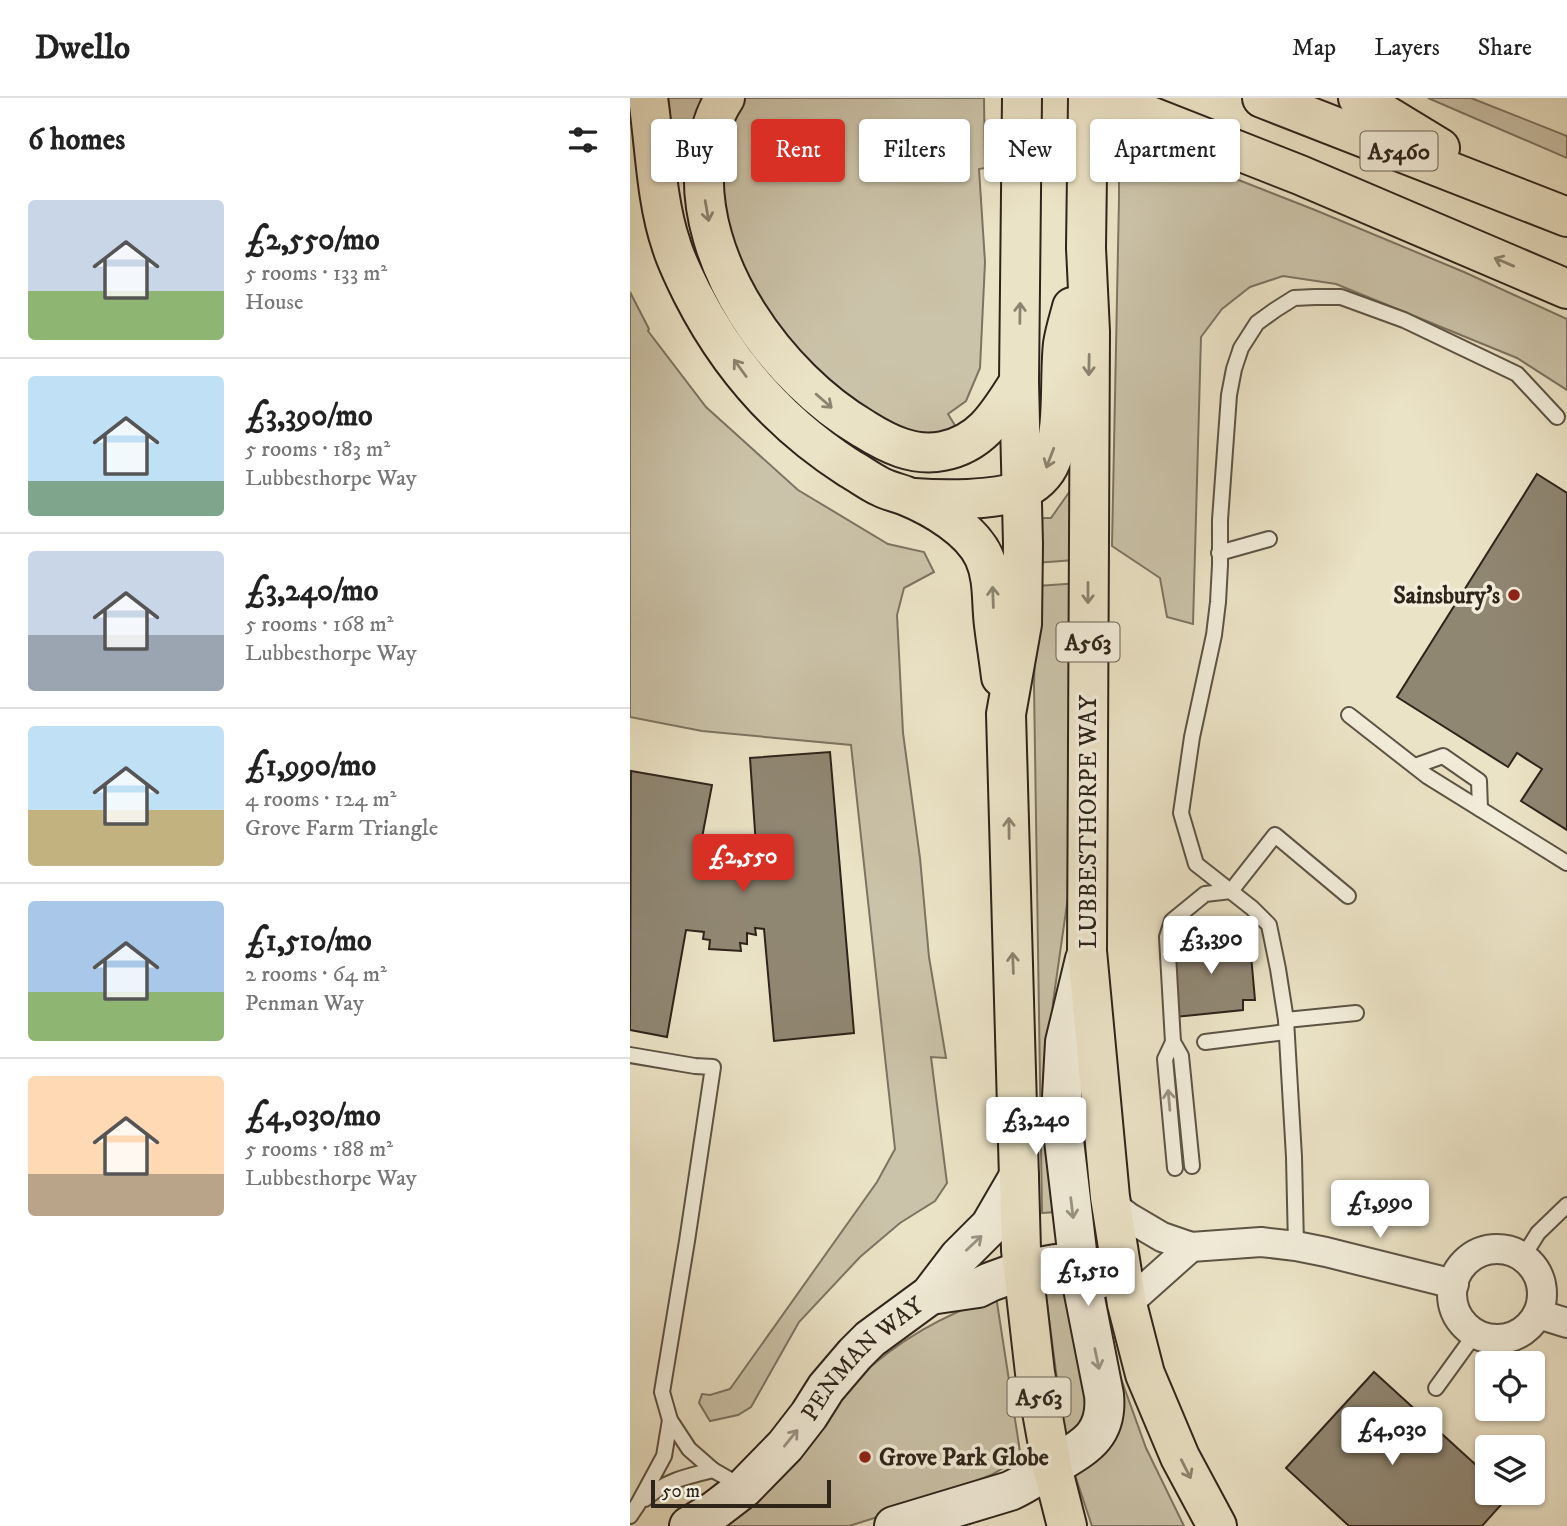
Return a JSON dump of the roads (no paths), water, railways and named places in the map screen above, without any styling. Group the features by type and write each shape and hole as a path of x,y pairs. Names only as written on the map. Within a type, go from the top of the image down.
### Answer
{"highway":[{"name":"A563","path":"648,98 662,211 671,245 682,273 712,330 749,382 796,430 882,488 942,514 961,529 984,557 993,586 993,623 1006,714 1021,1250 1035,1373 1052,1467 1068,1526"},
{"path":"724,98 707,140 704,168 706,211 714,244 749,315 774,350 800,379 829,406 872,435 902,449 923,452 943,451 970,440 983,431 994,421 1019,382"},
{"name":"A563","path":"1006,714 1022,624 1019,382 1022,98"},
{"name":"LUBBESTHORPE WAY","path":"1088,98 1086,248 1090,332 1087,951 1111,1203 1127,1304 1145,1374 1159,1410 1180,1457 1217,1526"},
{"name":"A5460","path":"1104,98 1300,175 1567,289"},
{"name":"A5460","path":"1262,98 1551,211"},
{"path":"1358,98 1551,211"},
{"name":"A563","path":"908,497 938,500 996,496 1021,490 1040,478 1051,462 1058,436 1063,343 1086,248"}],"street":[{"path":"894,1526 1023,1485 1085,1446 1101,1425 1106,1410 1079,1268 1064,1140 1062,1097 1065,1042 1087,951"},
{"name":"PENMAN WAY","path":"689,1526 714,1511 729,1479 785,1446 826,1388 870,1339 930,1295 959,1257 990,1226 1019,1176"},
{"path":"1111,1203 1128,1217 1162,1237 1191,1247 1261,1242 1296,1246 1454,1284"},
{"path":"930,1295 978,1288 1023,1270 1056,1264 1079,1268 1101,1280 1127,1304 1191,1247"},
{"path":"1497,1249 1511,1251 1531,1263 1540,1279 1542,1300 1538,1314 1530,1326 1513,1337 1497,1340 1475,1334 1461,1322 1453,1305 1454,1284 1459,1271 1471,1257 1497,1249"},
{"path":"1538,1314 1567,1323"}],"lane":[{"path":"1296,1246 1286,1026 1269,925 1252,908 1196,864 1181,813 1192,737 1213,635 1229,395 1234,369 1241,348 1257,323 1293,299 1341,298 1404,320 1517,374 1557,417"},
{"path":"1219,553 1269,539"},
{"path":"1349,715 1427,776 1567,863"},
{"path":"1415,766 1443,756 1479,781 1480,809"},
{"path":"1175,1168 1165,1059 1172,1042 1167,937 1172,921 1205,894 1231,891 1275,835 1348,896"},
{"path":"1205,1042 1356,1013"},
{"path":"1172,1042 1181,1056 1192,1166"},
{"path":"630,1055 713,1067 662,1392 670,1420 688,1450 729,1479"},
{"path":"1523,1257 1538,1233 1567,1205"},
{"path":"1436,1388 1475,1334"},
{"path":"634,1510 664,1456 670,1420"},
{"path":"634,1510 655,1490 691,1475 729,1479"}],"place":[{"name":"Sainsbury's","path":"1514,595"},
{"name":"Grove Park Globe","path":"865,1457"}]}
